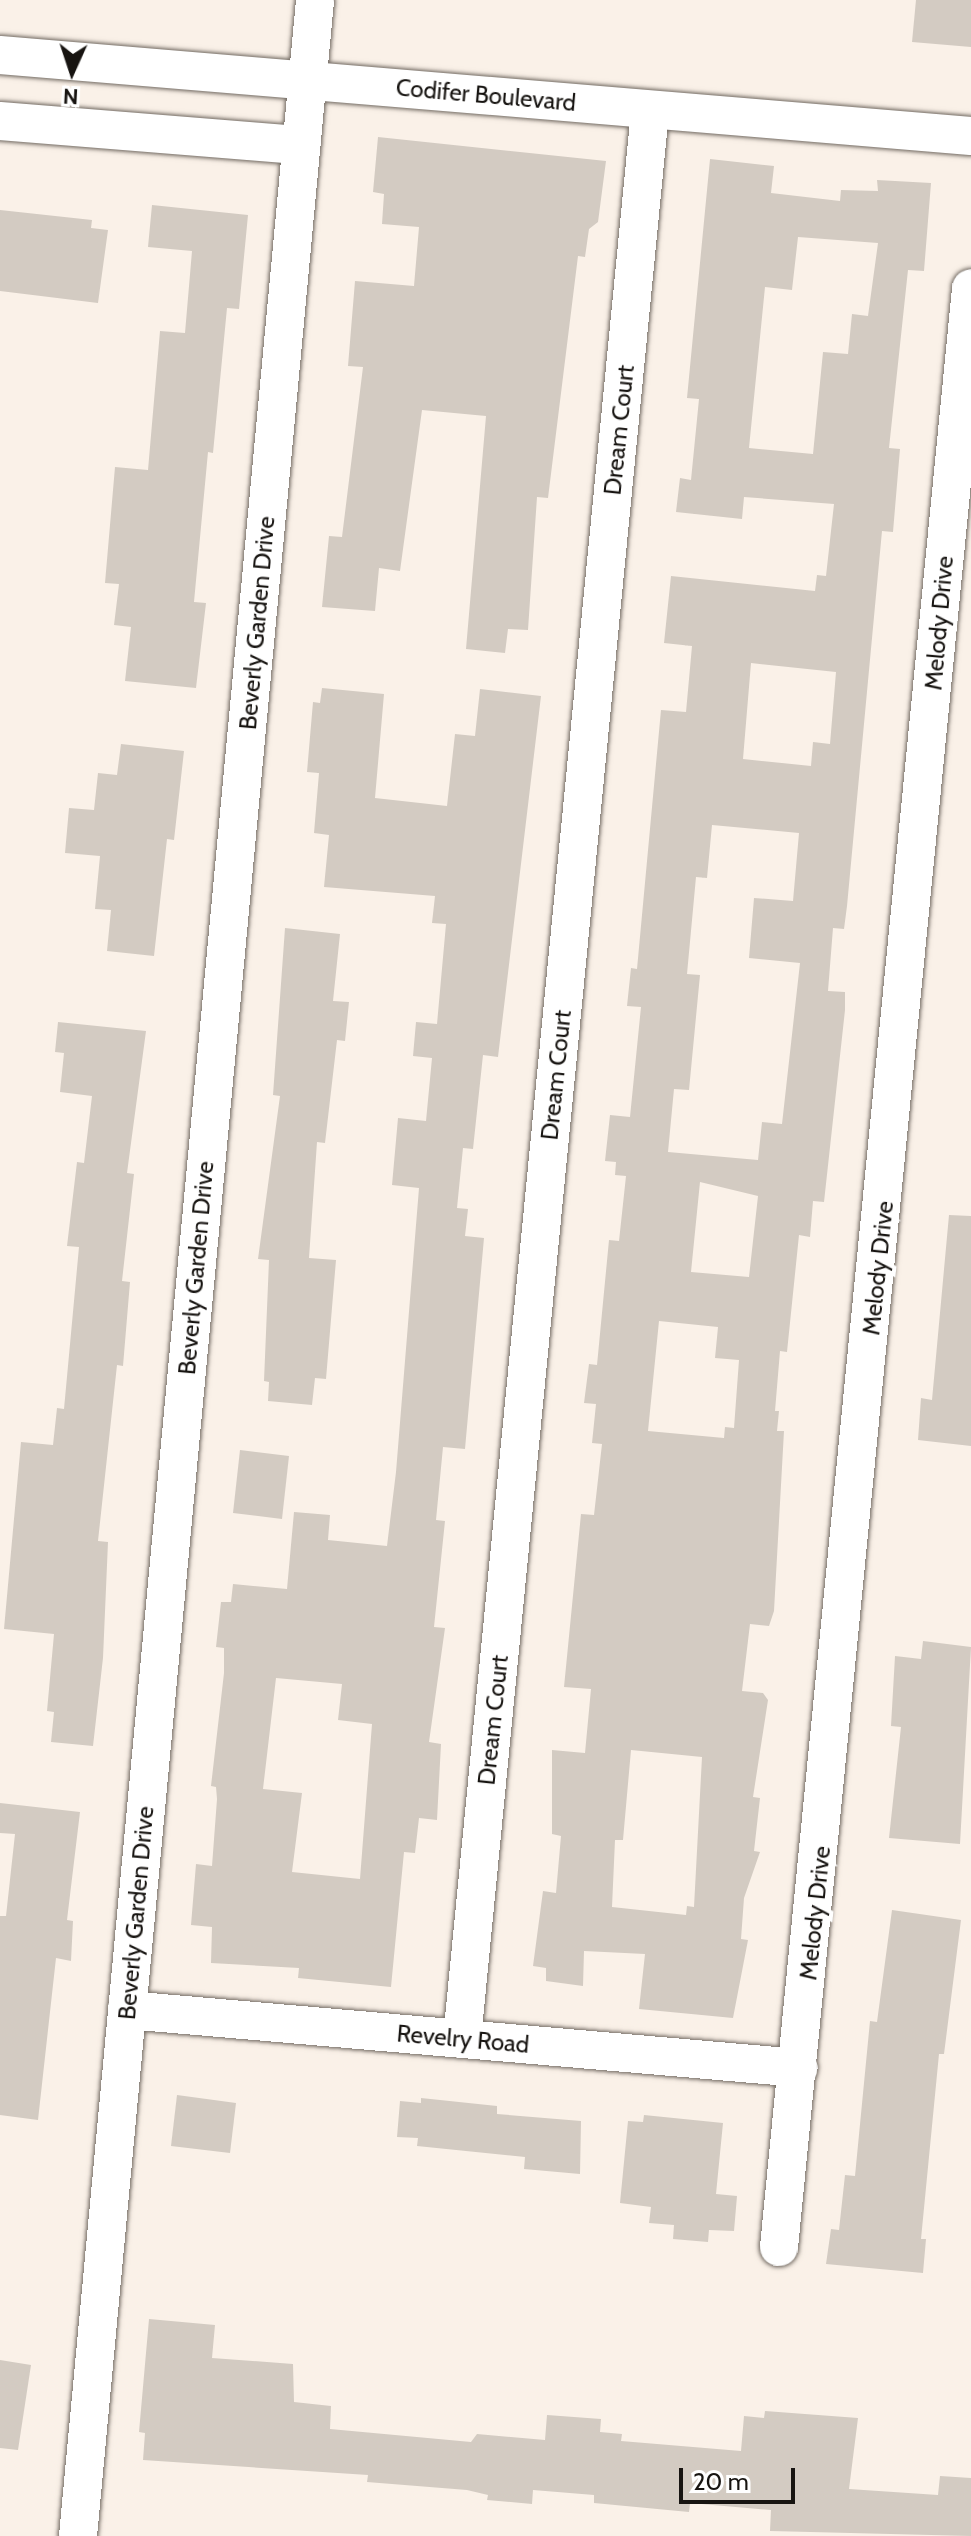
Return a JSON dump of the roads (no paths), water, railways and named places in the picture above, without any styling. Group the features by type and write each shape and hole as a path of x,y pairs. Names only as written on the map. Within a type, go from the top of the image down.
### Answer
{"street":[{"name":"Beverly Garden Drive","path":"78,2536 315,0"},
{"name":"Codifer Boulevard","path":"0,55 308,78 650,111 971,136"},
{"name":"Dream Court","path":"462,2039 650,111"},
{"path":"0,121 301,145"},
{"name":"Melody Drive","path":"779,2247 799,2068 971,288"},
{"name":"Revelry Road","path":"127,2010 799,2068"}]}
